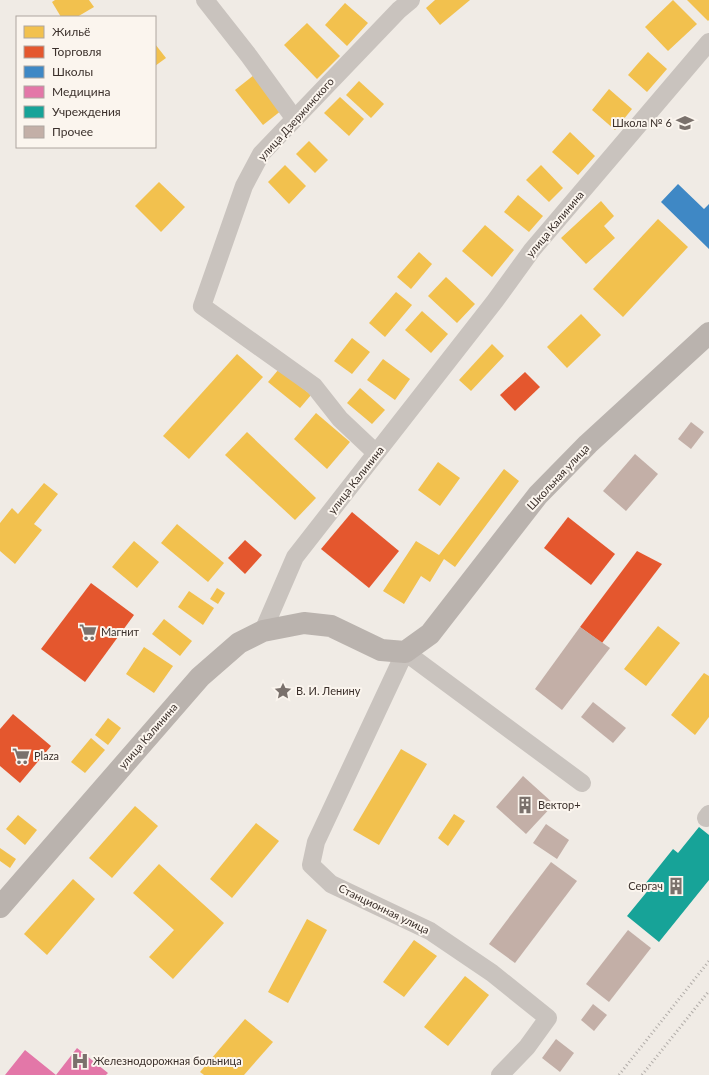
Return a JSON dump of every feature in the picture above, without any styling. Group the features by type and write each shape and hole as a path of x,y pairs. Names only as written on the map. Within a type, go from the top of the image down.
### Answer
{"main road":[{"name":"Школьная улица","path":"405,652 430,634 538,495 588,444 709,333"},
{"path":"263,631 304,623 331,626 381,650 405,652"},
{"name":"улица Калинина","path":"0,907 200,677 239,643 263,631"}],"street":[{"path":"205,0 249,56 294,118"},
{"name":"улица Дзержинского","path":"376,453 340,419 314,386 202,306 244,186 261,154 399,10 411,0"},
{"name":"улица Калинина","path":"263,631 295,557 532,250 709,42"},
{"path":"405,652 582,783"},
{"name":"Станционная улица","path":"405,652 316,842 311,865 331,884 430,931 492,973 548,1018 527,1047 500,1075"}],"building: Жильё":[{"path":"55,0 89,0 94,7 79,16 60,16 52,2"},
{"path":"435,0 470,0 440,25 426,8"},
{"path":"673,0 697,24 668,51 645,27"},
{"path":"687,0 709,0 709,20 708,21"},
{"path":"345,3 368,23 347,46 325,25"},
{"path":"307,23 340,56 317,79 284,45"},
{"path":"156,45 166,58 156,65"},
{"path":"648,52 667,69 647,92 628,75"},
{"path":"254,75 282,110 263,125 235,90"},
{"path":"359,81 384,104 371,118 346,95"},
{"path":"609,89 632,109 615,130 592,110"},
{"path":"340,97 364,119 349,136 324,113"},
{"path":"570,132 595,156 578,175 552,152"},
{"path":"309,141 328,160 315,173 296,154"},
{"path":"285,165 306,186 289,204 268,182"},
{"path":"541,165 563,188 549,202 526,180"},
{"path":"159,182 185,207 161,232 135,206"},
{"path":"518,195 543,216 529,232 504,212"},
{"path":"601,201 614,216 604,226 615,238 586,264 561,238"},
{"path":"658,219 688,247 623,317 593,289"},
{"path":"485,225 514,250 492,277 462,251"},
{"path":"419,252 432,264 411,289 397,277"},
{"path":"446,277 475,304 457,323 428,296"},
{"path":"396,292 412,305 385,337 369,323"},
{"path":"422,311 448,334 431,353 405,330"},
{"path":"581,314 601,335 567,368 547,347"},
{"path":"352,338 370,352 352,374 334,361"},
{"path":"492,344 504,356 471,391 459,380"},
{"path":"237,354 263,377 189,459 163,436"},
{"path":"383,359 410,379 395,400 367,380"},
{"path":"279,369 311,395 300,408 268,382"},
{"path":"360,388 385,410 372,424 347,403"},
{"path":"316,413 350,442 327,469 294,439"},
{"path":"247,432 316,498 295,520 225,455"},
{"path":"438,462 460,478 440,506 418,490"},
{"path":"504,469 519,481 455,567 444,559 430,582 421,576 404,604 383,591 416,541 439,555"},
{"path":"44,483 58,494 34,524 42,530 15,564 0,551 0,523 12,508 18,514"},
{"path":"177,524 224,563 208,582 161,543"},
{"path":"134,541 159,562 137,588 112,567"},
{"path":"217,588 225,593 218,604 210,599"},
{"path":"189,591 214,608 203,625 178,607"},
{"path":"164,619 192,641 180,656 152,634"},
{"path":"658,626 680,643 646,686 624,669"},
{"path":"144,647 173,666 154,693 126,674"},
{"path":"704,673 709,676 709,717 695,735 671,715"},
{"path":"108,718 121,728 108,745 95,735"},
{"path":"91,738 105,750 85,773 71,762"},
{"path":"401,749 427,764 379,845 353,830"},
{"path":"135,806 158,826 112,878 89,858"},
{"path":"454,814 465,821 448,846 438,838"},
{"path":"18,815 37,830 25,845 6,829"},
{"path":"256,823 279,841 232,898 210,879"},
{"path":"0,848 16,859 10,868 0,861"},
{"path":"159,864 224,923 173,979 149,957 174,930 133,893"},
{"path":"73,879 95,899 47,955 24,934"},
{"path":"307,919 327,930 288,1003 268,992"},
{"path":"414,940 437,956 404,997 383,982"},
{"path":"465,976 489,995 448,1046 424,1027"},
{"path":"245,1019 273,1042 244,1075 204,1075 200,1072"}],"building: Торговля":[{"path":"525,372 540,387 515,411 500,395"},
{"path":"352,512 399,551 369,588 321,549"},
{"path":"568,517 615,554 591,585 544,548"},
{"path":"245,540 262,555 245,574 228,558"},
{"path":"637,551 662,564 602,643 580,627"},
{"name":"Магнит","path":"91,583 134,615 85,682 41,649"},
{"name":"Plaza","path":"13,714 51,746 20,783 0,766 0,729"}],"building: Школы":[{"path":"678,184 704,209 709,204 709,249 661,202"}],"building: Медицина":[{"path":"77,1048 108,1073 106,1075 56,1075"},
{"path":"25,1050 56,1075 5,1075"}],"building: Учреждения":[{"name":"Сергач","path":"699,827 709,835 709,880 659,942 627,916 650,888 645,884 673,849 678,853"}],"building: Прочее":[{"path":"691,422 704,432 691,449 678,439"},
{"path":"635,454 658,474 626,511 603,491"},
{"path":"580,627 610,648 562,710 535,689"},
{"path":"593,702 626,728 613,743 581,717"},
{"name":"Вектор+","path":"523,776 554,804 526,834 496,807"},
{"path":"546,824 569,840 557,859 533,843"},
{"path":"551,862 577,881 515,963 489,944"},
{"path":"628,930 651,948 609,1002 586,984"},
{"path":"593,1004 607,1015 594,1031 581,1020"},
{"path":"556,1039 574,1053 560,1072 542,1058"}],"railway":[{"path":"619,1075 709,961"},
{"path":"642,1075 709,991"}],"place":[{"name":"Школа № 6","path":"685,123"},
{"name":"Магнит","path":"88,632"},
{"name":"В. И. Ленину","path":"283,691"},
{"name":"Plaza","path":"21,756"},
{"name":"Вектор+","path":"525,805"},
{"name":"Сергач","path":"676,886"},
{"name":"Железнодорожная больница","path":"80,1061"}]}
